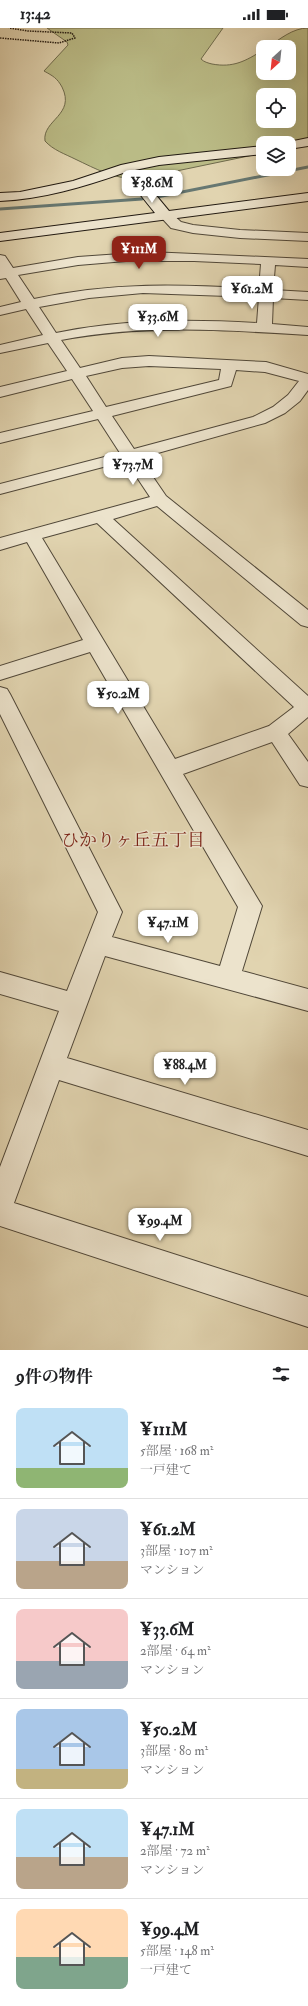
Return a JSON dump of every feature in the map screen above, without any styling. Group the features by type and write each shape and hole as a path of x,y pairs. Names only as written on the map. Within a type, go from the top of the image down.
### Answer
{"street":[{"path":"296,144 308,142"},
{"path":"0,197 20,196 76,185 126,168 159,162 256,151"},
{"path":"126,168 165,215 176,225 193,229 240,234 308,236"},
{"path":"0,237 308,197"},
{"path":"4,274 44,265 128,257 308,263"},
{"path":"0,259 4,274 30,304 160,500 308,620"},
{"path":"264,328 268,261"},
{"path":"0,311 84,294 119,290 163,289 308,296"},
{"path":"0,349 99,329 144,325 190,324 308,331"},
{"path":"0,392 122,364 149,361 266,367 308,380 294,398 279,410 258,420 0,489"},
{"path":"0,438 226,382 229,364"},
{"path":"0,544 160,500"},
{"path":"101,517 307,707 276,732 169,770"},
{"path":"32,536 250,906 228,979"},
{"path":"0,673 95,643"},
{"path":"0,1204 74,1004 110,912 2,704"},
{"path":"276,732 308,779"},
{"path":"98,944 308,1000"},
{"path":"0,983 74,1004"},
{"path":"52,1066 308,1143"},
{"path":"0,1212 308,1312"}],"path":[{"path":"0,38 59,43 75,38 72,33 28,31 9,28"}],"green space":[{"path":"47,28 223,28 201,59 203,61 211,64 226,65 239,63 256,54 256,80 296,80 296,40 278,40 302,28 308,28 308,142 296,142 296,136 256,136 256,154 138,179 129,179 98,170 59,152 45,141 45,134 48,128 62,111 65,104 65,96 58,81 44,71 68,45 67,42"}],"waterway":[{"path":"157,197 308,167"},
{"path":"0,209 142,199"}],"district":[{"name":"ひかりヶ丘五丁目","path":"133,840"}]}
